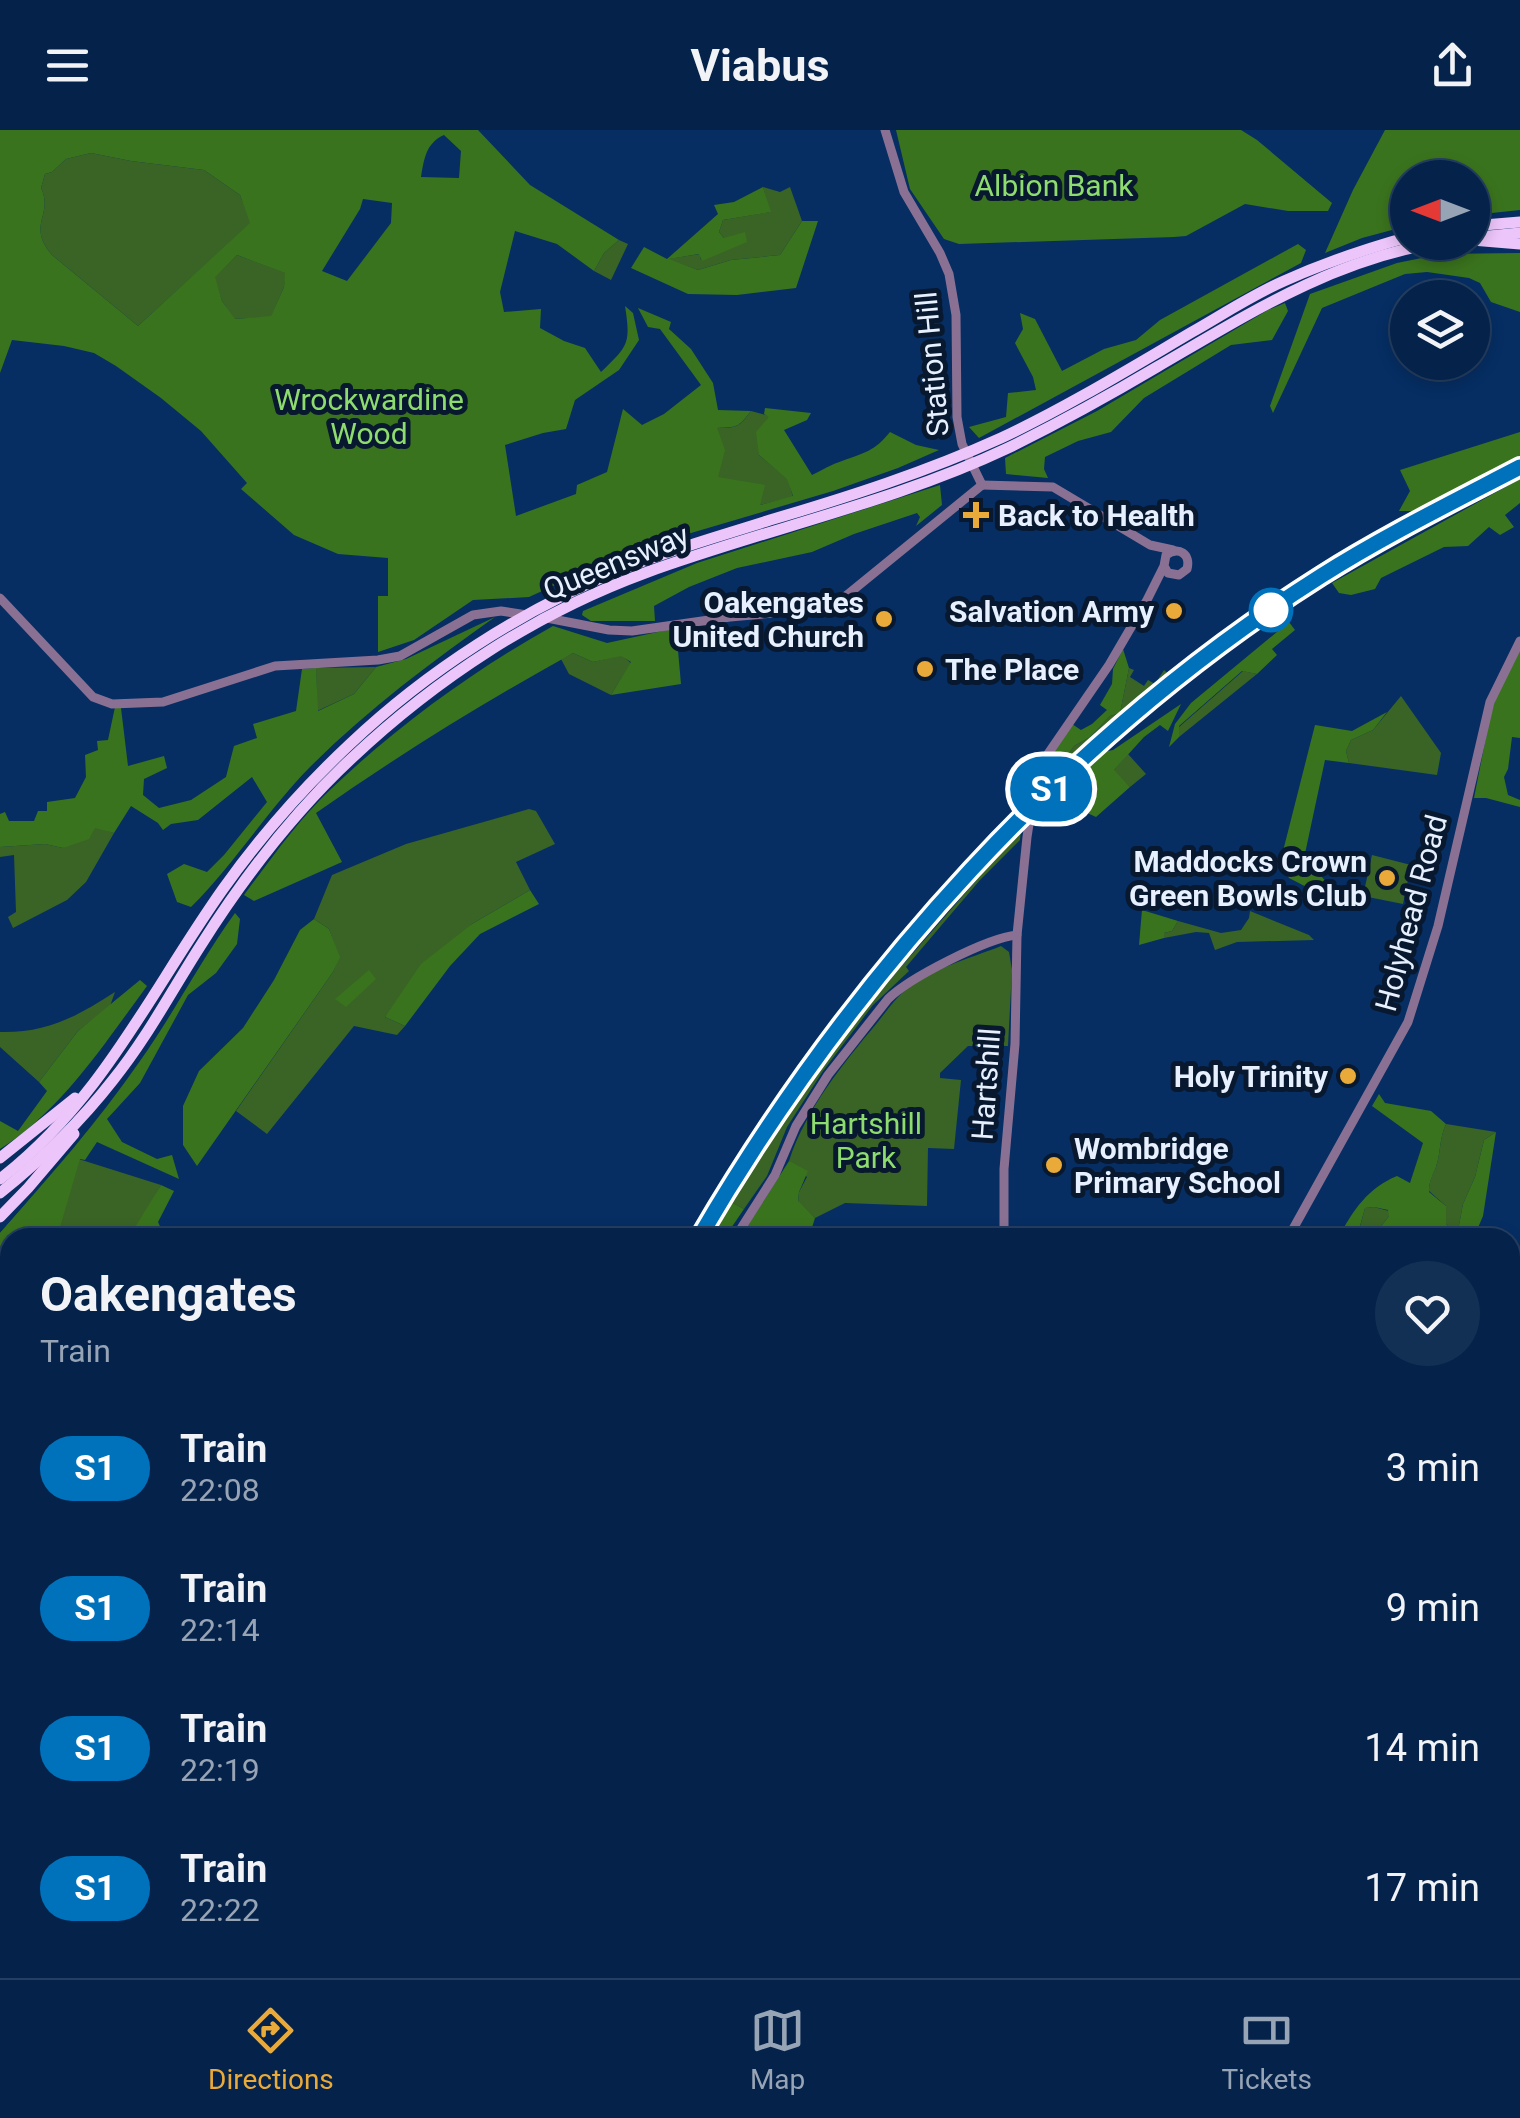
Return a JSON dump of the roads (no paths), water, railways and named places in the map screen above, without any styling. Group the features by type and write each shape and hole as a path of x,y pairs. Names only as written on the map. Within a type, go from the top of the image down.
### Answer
{"highway":[{"path":"1490,224 1520,222"},
{"path":"1490,237 1520,234"},
{"path":"1490,241 1520,244"},
{"name":"Queensway","path":"1002,444 1281,282 1390,242"},
{"name":"Queensway","path":"0,1193 46,1153 112,1082 254,865 298,813 350,759 480,656 532,625 641,574 866,503 1080,411 1239,317 1338,270 1390,253"},
{"name":"Queensway","path":"0,1179 79,1103 112,1061 222,890 274,822 348,746 429,678 538,608 619,570 709,538 933,472"},
{"path":"0,1158 48,1121 112,1061"},
{"path":"0,1216 57,1155 112,1082"}],"street":[{"name":"Station Hill","path":"886,130 904,192 948,274 956,315 956,417 962,444 982,485"},
{"path":"0,598 94,697 112,704 164,702 275,666 400,656 473,615 501,611 632,631 730,617 820,612 982,485 1054,487 1150,544 1182,552 1188,562 1185,572 1158,586 1147,600"},
{"path":"1150,544 1168,573 1176,576"},
{"path":"1147,600 1166,554 1174,550"},
{"name":"Hartshill","path":"1004,1228 1017,935 1032,782 1147,600"},
{"name":"Holyhead Road","path":"1294,1228 1408,1022 1438,926 1490,702 1520,640"},
{"path":"741,1228 775,1175 796,1126 828,1075 888,999 931,970 999,938 1017,935"}],"railway":[{"path":"705,1228 824,1047 895,956 1051,788 1137,712 1227,641 1321,576 1520,467"}],"train":[{"name":"S1","path":"705,1228 759,1140 896,956 1016,822 1091,750 1236,634 1322,575 1520,467"}],"place":[{"name":"Back to Health","path":"976,515"},
{"name":"Salvation Army","path":"1174,611"},
{"name":"Oakengates United Church","path":"884,619"},
{"name":"The Place","path":"925,669"},
{"name":"Maddocks Crown Green Bowls Club","path":"1387,878"},
{"name":"Holy Trinity","path":"1348,1076"},
{"name":"Wombridge Primary School","path":"1054,1165"}],"park label":[{"name":"Albion Bank","path":"1054,185"},
{"name":"Wrockwardine Wood","path":"369,416"},
{"name":"Hartshill Park","path":"866,1140"}]}
